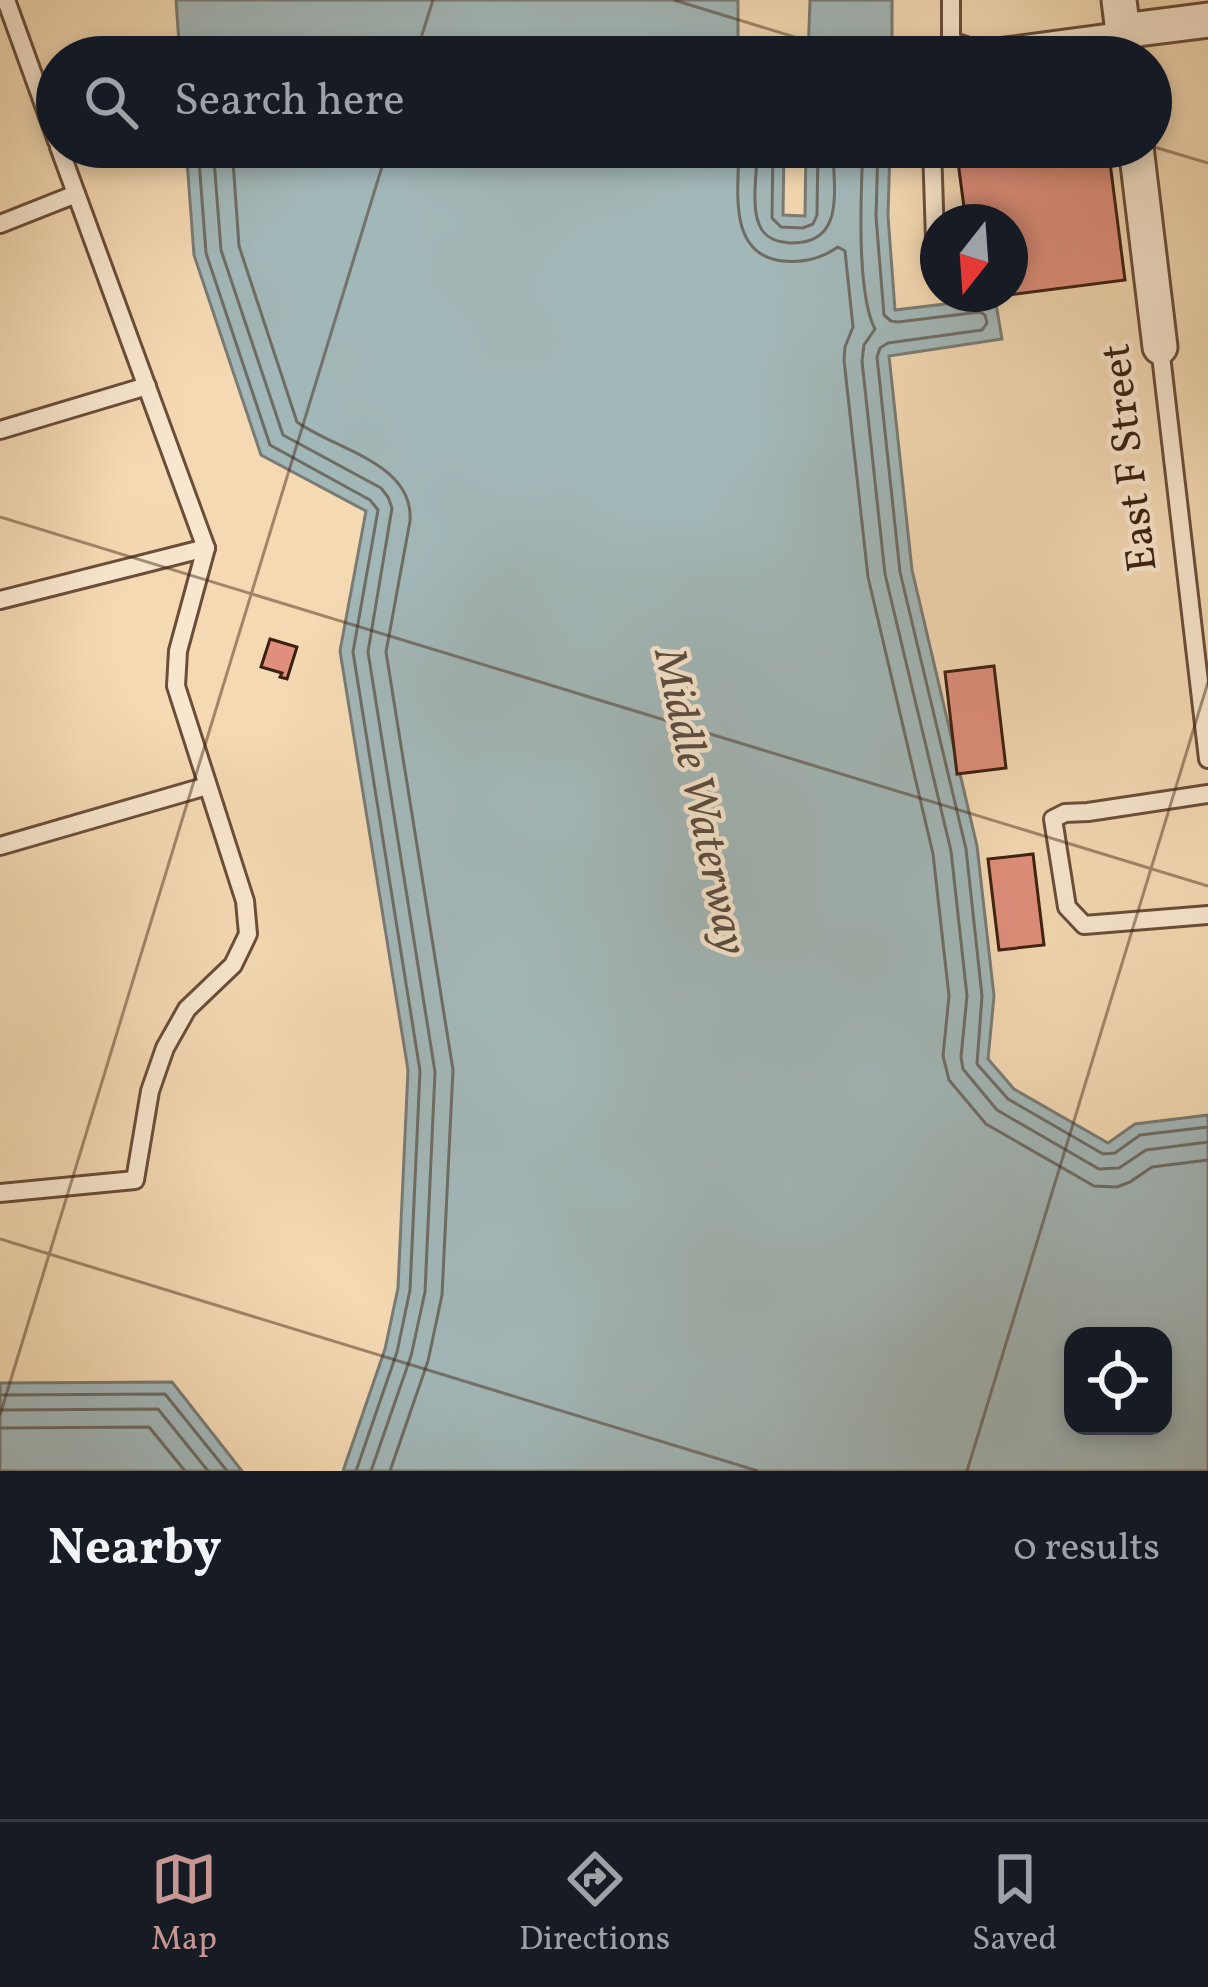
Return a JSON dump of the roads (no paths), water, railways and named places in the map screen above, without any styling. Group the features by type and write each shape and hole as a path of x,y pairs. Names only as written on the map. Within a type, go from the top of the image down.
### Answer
{"street":[{"path":"1122,29 1208,20"},
{"name":"East F Street","path":"1139,168 1160,347"}],"lane":[{"path":"950,36 951,0"},
{"path":"4,2 36,86"},
{"path":"1074,36 1122,29"},
{"path":"0,1193 135,1180 150,1091 165,1048 187,1009 233,965 248,934 245,902 176,686 178,651 206,548 67,168"},
{"path":"933,168 934,204"},
{"path":"0,224 76,194"},
{"name":"East F Street","path":"1160,347 1208,759"},
{"path":"0,430 146,386"},
{"path":"0,600 206,548"},
{"path":"0,846 207,786"},
{"path":"1208,794 1065,813 1053,819 1067,907 1084,925 1208,915"}],"water":[{"path":"176,0 738,0 738,36 179,36"},
{"path":"810,0 892,0 892,36 809,36"},
{"name":"Middle Waterway","path":"188,168 784,168 783,215 805,216 806,168 889,168 895,310 997,312 1002,339 889,356 912,570 977,846 994,996 988,1059 1014,1089 1108,1143 1135,1124 1208,1115 1208,1471 343,1471 385,1349 398,1288 408,1070 340,651 366,511 261,455 194,255"},
{"path":"172,1382 242,1471 0,1471 0,1383"}]}
